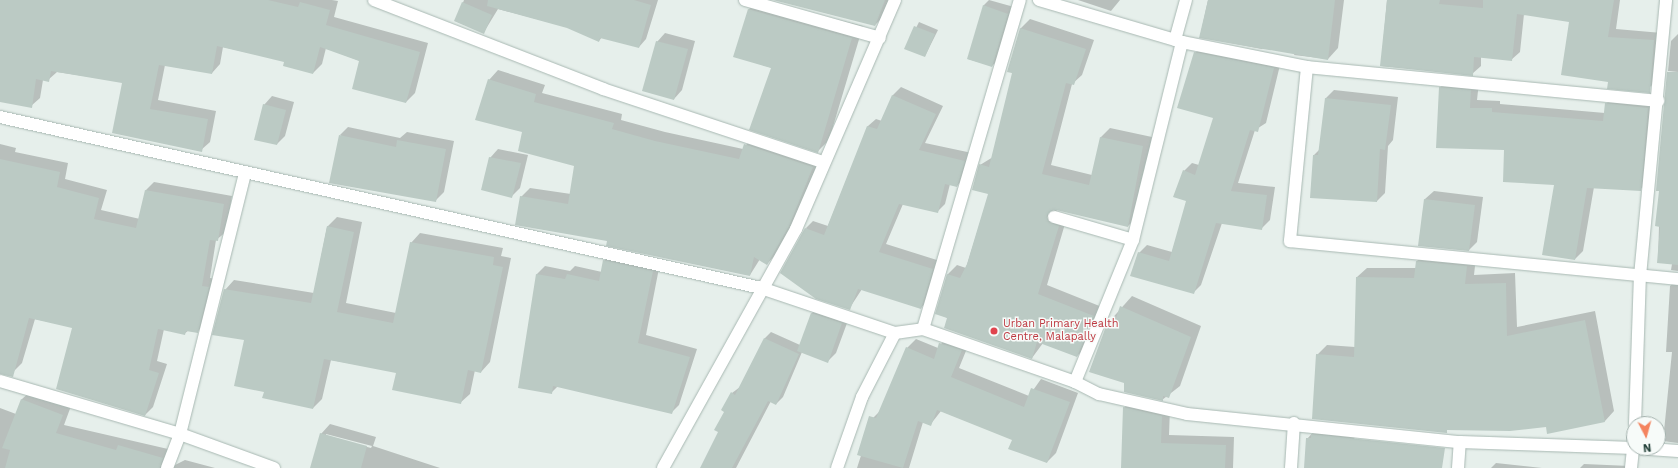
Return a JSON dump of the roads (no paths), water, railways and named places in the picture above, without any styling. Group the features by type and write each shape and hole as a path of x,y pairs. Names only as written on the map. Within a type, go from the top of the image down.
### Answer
{"street":[{"path":"374,0 603,89 822,162"},
{"path":"745,0 880,38"},
{"path":"663,468 761,288 796,229 822,162 880,38 895,0"},
{"path":"923,329 1020,0"},
{"path":"1039,0 1178,41 1307,67 1658,101"},
{"path":"1075,382 1133,240 1186,0"},
{"path":"1635,416 1640,276 1658,101 1666,0"},
{"path":"1307,67 1290,241 1678,279"},
{"path":"0,117 245,174 761,288 895,333 923,329 1075,382 1099,394 1187,414 1294,423 1460,442 1626,448"},
{"path":"167,468 180,434 245,174"},
{"path":"1054,217 1133,240"},
{"path":"837,468 862,398 895,333"},
{"path":"0,381 180,434 274,468"},
{"path":"1291,468 1294,423"},
{"path":"1458,468 1460,442"},
{"path":"1666,450 1678,451"},
{"path":"1631,468 1633,456"}],"place":[{"name":"Urban Primary Health Centre, Malapally","path":"994,331"}]}
